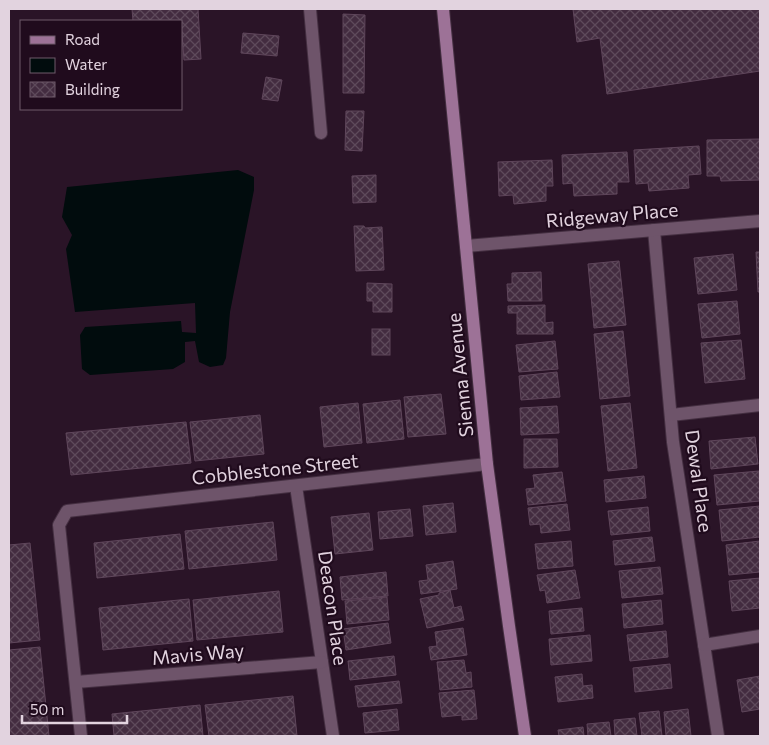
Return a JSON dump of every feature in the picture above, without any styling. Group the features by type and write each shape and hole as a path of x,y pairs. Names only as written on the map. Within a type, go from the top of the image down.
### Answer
{"street":[{"path":"310,9 321,133"},
{"name":"Sienna Avenue","path":"443,9 487,464 508,626 525,736"},
{"name":"Ridgeway Place","path":"466,246 760,220"},
{"name":"Dewal Place","path":"654,230 675,452 718,736"},
{"path":"671,414 760,405"},
{"name":"Cobblestone Street","path":"76,682 59,525 67,511 487,464"},
{"name":"Deacon Place","path":"296,486 333,736"},
{"path":"704,644 760,636"},
{"name":"Mavis Way","path":"76,682 322,662"},
{"path":"76,682 81,736"}],"water":[{"path":"238,170 254,177 254,190 230,312 226,358 223,365 210,367 199,362 195,341 185,342 185,362 173,369 90,375 82,369 80,335 85,327 181,321 182,332 196,333 195,303 75,312 66,249 72,235 62,217 67,187"}],"building":[{"path":"132,9 198,9 201,59 184,60 182,20 133,20"},
{"path":"573,9 760,9 760,71 607,94 600,38 577,42"},
{"path":"343,14 365,15 364,93 343,93"},
{"path":"243,33 279,36 277,56 241,53"},
{"path":"266,77 282,80 278,101 262,99"},
{"path":"346,111 364,111 362,151 345,150"},
{"path":"760,139 760,180 721,181 720,176 707,176 707,140"},
{"path":"699,146 701,174 688,175 689,188 649,191 648,183 636,184 634,150"},
{"path":"627,152 629,182 617,182 617,194 574,196 573,183 563,184 562,155"},
{"path":"552,160 553,186 546,186 546,201 514,204 513,195 499,196 498,162"},
{"path":"376,175 376,202 353,203 352,176"},
{"path":"354,226 364,226 365,228 382,227 384,270 356,271"},
{"path":"756,252 760,252 760,292 758,292"},
{"path":"733,254 737,290 698,294 694,258"},
{"path":"619,261 626,325 594,328 588,264"},
{"path":"541,272 542,301 508,301 507,284 512,284 512,273"},
{"path":"367,283 392,284 392,312 373,312 373,301 367,301"},
{"path":"737,301 740,334 702,338 698,304"},
{"path":"545,305 545,323 553,322 553,334 517,334 517,313 508,313 508,306"},
{"path":"372,329 390,329 390,355 372,355"},
{"path":"623,331 630,396 600,399 594,334"},
{"path":"741,340 745,379 705,383 701,343"},
{"path":"555,341 558,369 519,372 516,345"},
{"path":"557,372 560,397 521,400 519,376"},
{"path":"441,394 446,434 408,437 404,397"},
{"path":"400,400 404,439 367,443 363,404"},
{"path":"358,403 362,443 324,447 320,407"},
{"path":"630,403 637,468 608,471 601,406"},
{"path":"557,406 559,433 521,435 520,408"},
{"path":"260,415 264,454 195,461 190,422"},
{"path":"186,422 191,463 71,475 66,433"},
{"path":"755,437 758,464 711,469 709,441"},
{"path":"524,439 557,439 558,467 524,468"},
{"path":"759,471 760,501 717,505 714,475"},
{"path":"562,472 566,501 528,505 526,489 535,488 533,475"},
{"path":"644,476 646,498 606,502 604,480"},
{"path":"453,503 456,532 426,535 423,506"},
{"path":"567,504 570,530 541,533 540,524 530,525 528,508"},
{"path":"760,506 760,537 722,541 719,510"},
{"path":"648,507 650,531 611,535 608,511"},
{"path":"410,509 413,536 380,539 378,512"},
{"path":"369,513 373,550 335,554 331,517"},
{"path":"273,522 277,560 189,569 185,531"},
{"path":"180,534 184,569 97,578 94,543"},
{"path":"652,537 655,561 615,565 613,541"},
{"path":"571,541 573,566 538,569 535,544"},
{"path":"760,541 760,572 729,575 726,545"},
{"path":"30,543 40,640 9,643 9,545"},
{"path":"453,561 457,589 421,594 419,581 428,580 426,565"},
{"path":"660,567 663,594 622,598 619,571"},
{"path":"575,570 580,598 547,603 545,590 540,591 537,575"},
{"path":"386,572 388,596 342,600 340,577"},
{"path":"760,578 760,608 732,611 729,581"},
{"path":"450,590 454,608 461,606 464,620 427,628 420,599 439,595 439,593"},
{"path":"279,591 283,632 197,640 193,600"},
{"path":"387,597 389,620 347,624 345,601"},
{"path":"189,599 193,641 103,650 99,608"},
{"path":"661,600 663,624 624,628 622,604"},
{"path":"582,608 584,631 551,634 549,611"},
{"path":"388,623 391,643 346,650 343,629"},
{"path":"463,628 467,655 431,660 429,647 437,646 435,632"},
{"path":"666,631 668,657 630,661 627,635"},
{"path":"590,635 592,661 551,665 549,639"},
{"path":"40,647 49,736 9,736 9,650"},
{"path":"394,656 396,675 350,680 348,661"},
{"path":"464,660 466,673 471,672 472,687 440,690 437,662"},
{"path":"670,664 672,688 635,692 633,668"},
{"path":"582,674 583,686 592,685 593,698 558,702 555,677"},
{"path":"760,676 760,709 742,712 737,680"},
{"path":"399,681 402,703 358,707 355,686"},
{"path":"474,690 477,719 462,720 462,715 442,717 439,693"},
{"path":"293,696 297,736 209,736 205,705"},
{"path":"200,705 203,736 114,736 112,714"},
{"path":"397,709 399,730 365,733 363,713"},
{"path":"688,709 691,736 666,736 664,712"},
{"path":"659,711 662,736 642,736 639,713"},
{"path":"635,718 637,736 615,736 614,720"},
{"path":"609,722 611,736 588,736 587,724"},
{"path":"583,727 584,736 559,736 558,730"}]}
